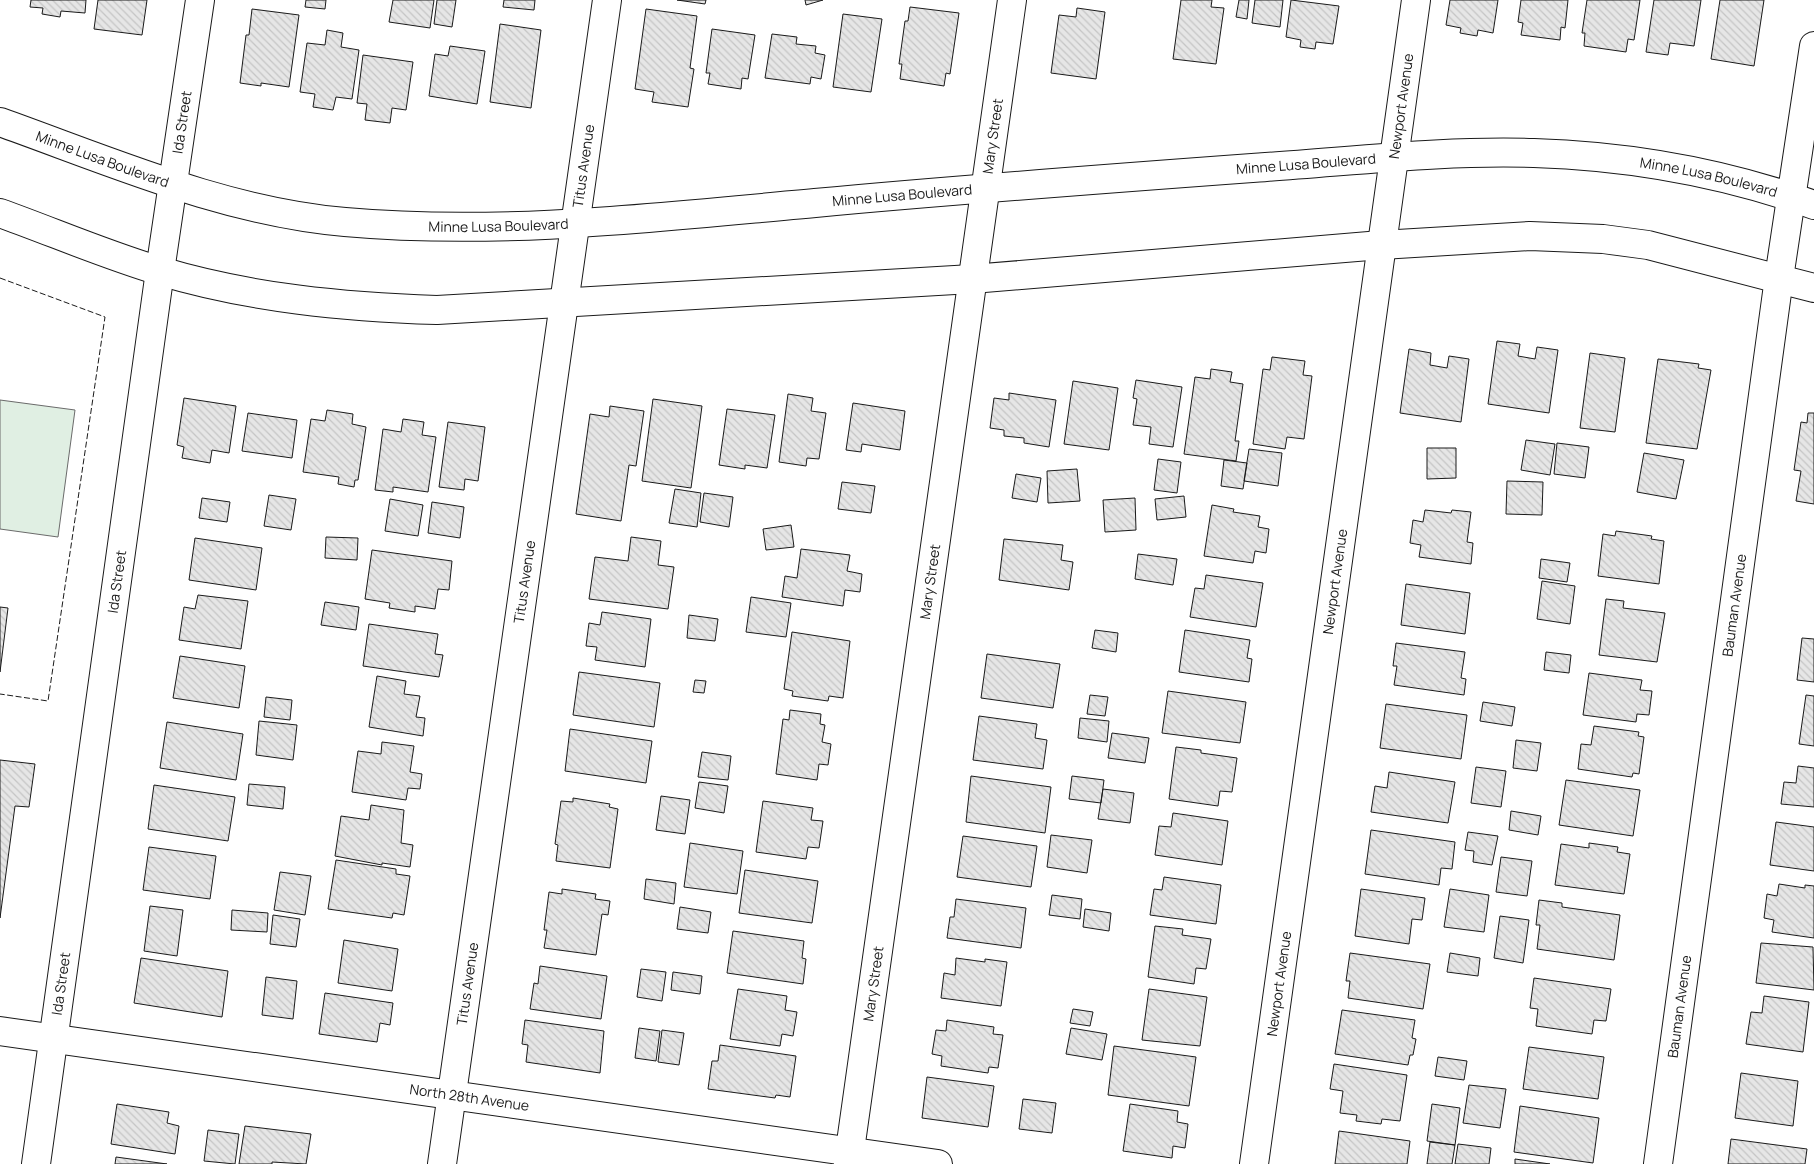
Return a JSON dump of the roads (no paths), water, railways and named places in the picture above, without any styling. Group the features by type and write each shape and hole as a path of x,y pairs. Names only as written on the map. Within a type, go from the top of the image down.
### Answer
{"street":[{"name":"Ida Street","path":"36,1164 160,271 200,0"},
{"name":"Titus Avenue","path":"442,1164 607,0"},
{"name":"Mary Street","path":"849,1158 1012,0"},
{"name":"Newport Avenue","path":"1254,1164 1416,0"},
{"name":"Bauman Avenue","path":"1658,1164 1779,278 1803,202 1814,46"},
{"name":"Minne Lusa Boulevard","path":"0,122 174,184 260,208 341,222 455,227 575,225 986,187 1490,152 1578,155 1680,169 1740,182 1803,202"},
{"path":"0,213 160,271 270,295 376,308 437,310 972,279 1381,245 1530,236 1603,239 1680,251 1814,288"},
{"name":"North 28th Avenue","path":"0,1031 452,1095 849,1158 938,1164"}]}
